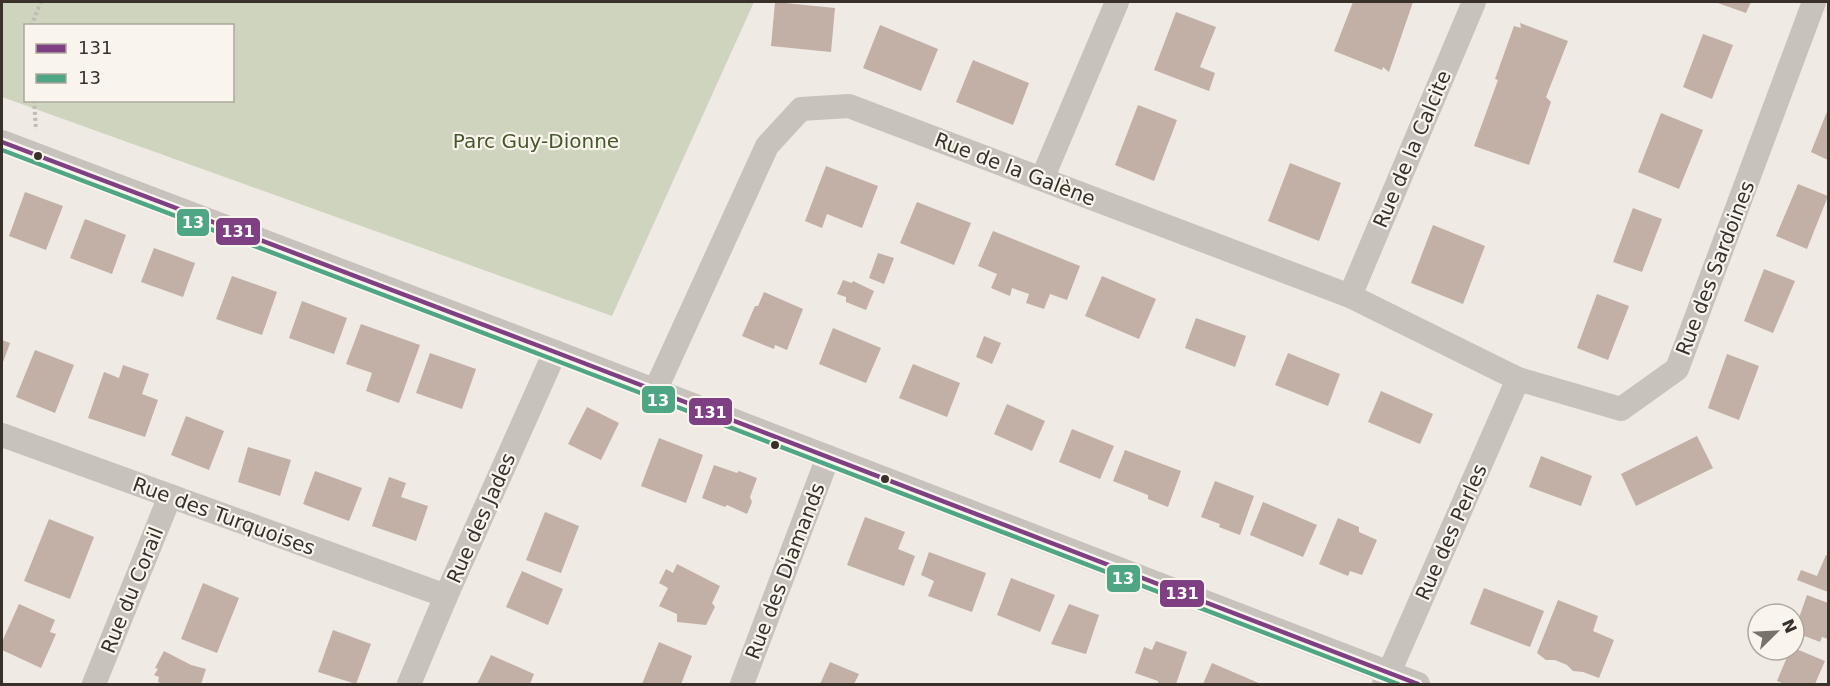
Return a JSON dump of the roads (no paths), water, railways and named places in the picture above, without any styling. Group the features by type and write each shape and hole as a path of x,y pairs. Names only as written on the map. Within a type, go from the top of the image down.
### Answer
{"street":[{"path":"1042,179 1117,2"},
{"name":"Rue de la Calcite","path":"1350,296 1474,2"},
{"name":"Rue des Sardoines","path":"1518,379 1621,409 1677,369 1814,2"},
{"name":"Rue de la Galène","path":"655,390 767,146 801,110 849,106 1350,296 1518,379"},
{"path":"2,142 828,457 1387,679 1418,684"},
{"name":"Rue des Jades","path":"409,684 555,352"},
{"name":"Rue des Perles","path":"1387,679 1518,379"},
{"name":"Rue des Turquoises","path":"2,435 446,596"},
{"name":"Rue des Diamands","path":"742,684 828,457"},
{"name":"Rue du Corail","path":"94,684 171,496"}],"park label":[{"name":"Parc Guy-Dionne","path":"536,141"}]}
